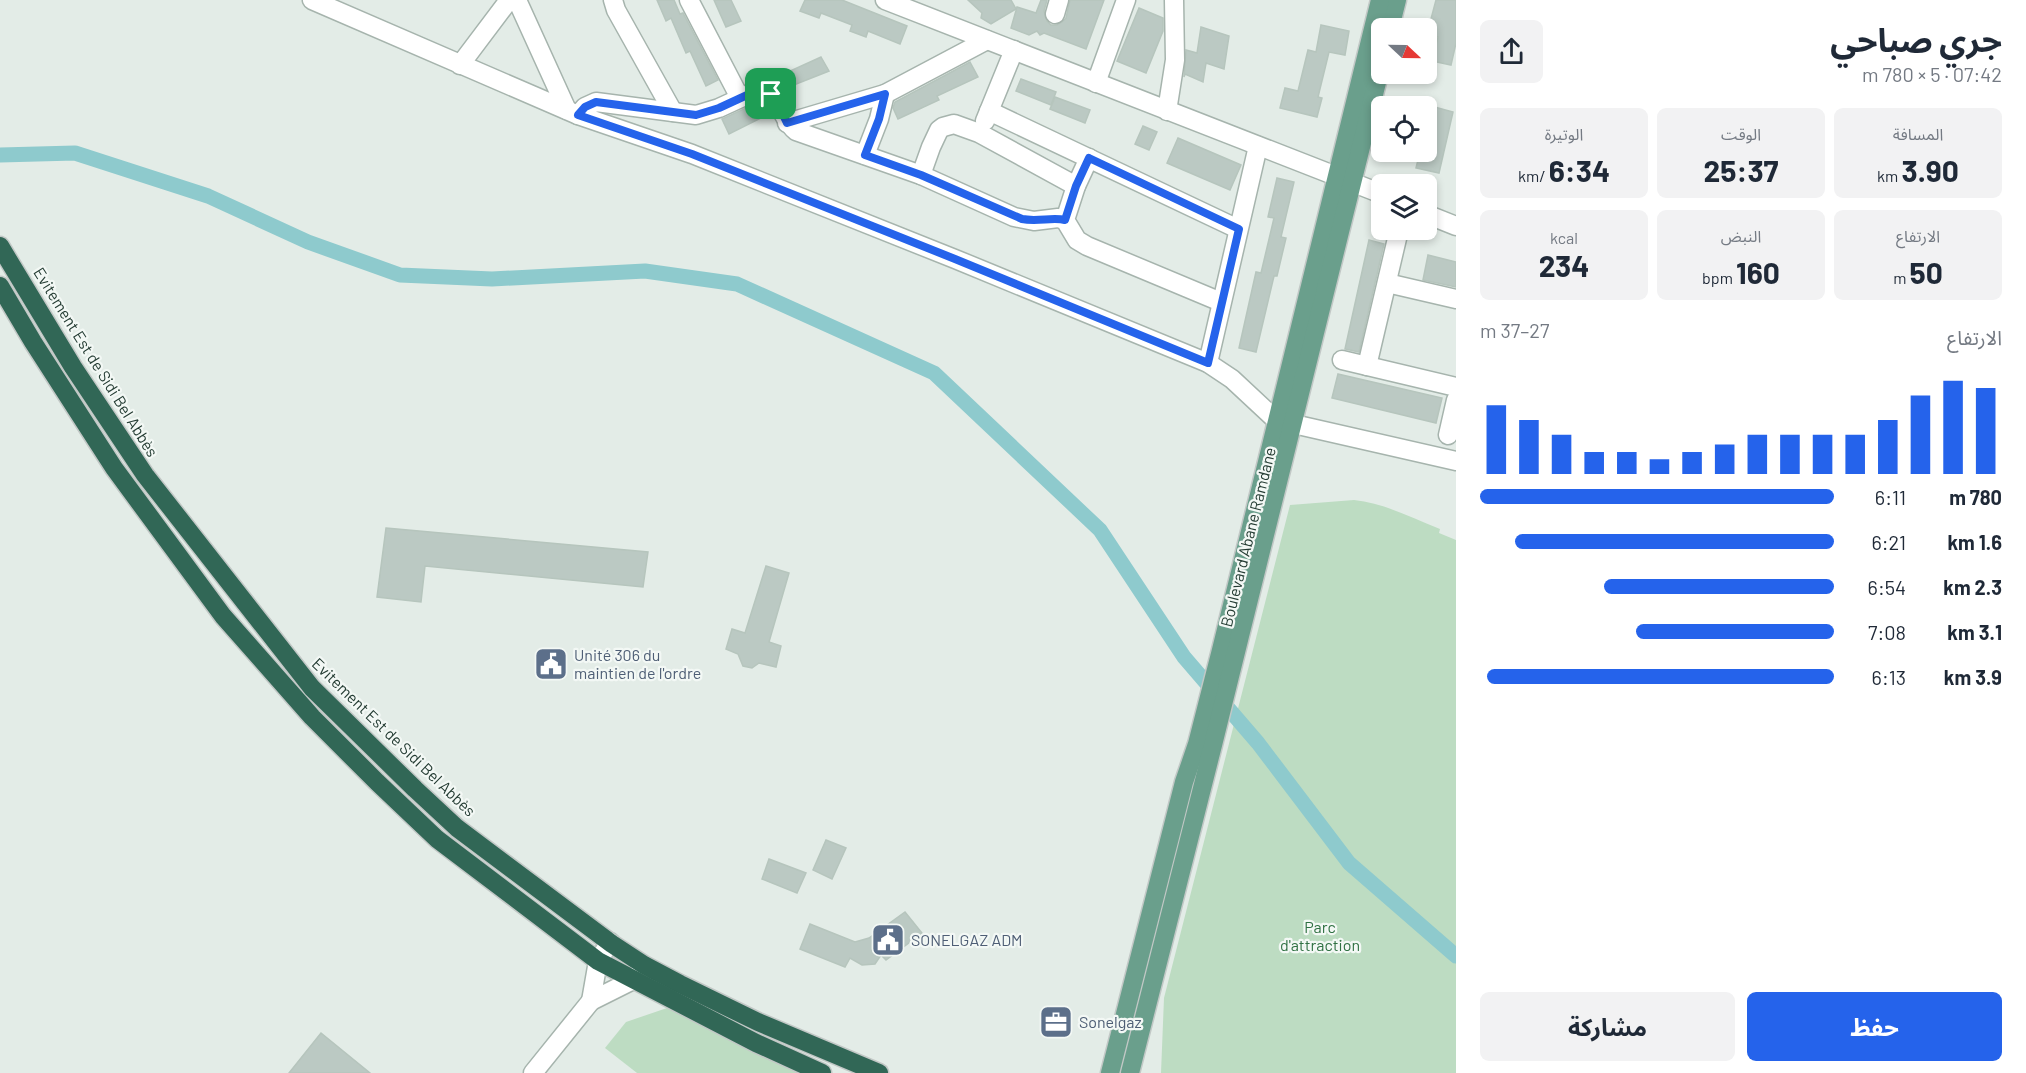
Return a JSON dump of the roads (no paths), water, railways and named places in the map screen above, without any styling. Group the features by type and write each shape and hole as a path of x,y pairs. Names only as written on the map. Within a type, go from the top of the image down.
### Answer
{"highway":[{"name":"Evitement Est de Sidi Bel Abbès","path":"0,246 73,367 145,475 312,688 415,789 457,828 610,942 645,965 758,1022 879,1073"},
{"path":"0,286 114,468 223,616 312,717 437,839 598,961 756,1043 822,1073"}],"main road":[{"name":"Boulevard Abane Ramdane","path":"1130,1070 1205,744 1344,180 1380,0"},
{"path":"1392,18 1397,0"},
{"name":"Boulevard Abane Ramdane","path":"1344,180 1375,84"},
{"name":"Boulevard Abane Ramdane","path":"1110,1073 1184,782 1205,744"}],"street":[{"path":"312,0 572,113 692,154 1208,363 1232,379 1284,421 1456,461"},
{"path":"613,0 616,10 674,112"},
{"path":"689,0 740,98"},
{"path":"885,0 1371,191"},
{"path":"1096,83 1126,0"},
{"path":"1167,111 1175,60 1174,0"},
{"path":"460,64 509,1 572,113"},
{"path":"787,123 885,94 987,40"},
{"path":"979,133 1014,50"},
{"path":"572,113 596,102 696,115 719,108 758,90 769,92 787,123 796,131 921,175 1014,217 1035,221 1058,218 1065,220 1077,240 1087,246 1221,302"},
{"path":"865,155 879,119 885,94"},
{"path":"989,111 1239,229"},
{"path":"921,175 936,135 943,127 954,124 979,133 1076,186"},
{"path":"1208,363 1258,146"},
{"path":"1065,220 1076,186 1089,158"},
{"path":"1437,218 1456,226"},
{"path":"1367,366 1397,240"},
{"path":"1387,283 1456,299"},
{"path":"1342,360 1456,387"},
{"path":"1448,435 1456,400"},
{"path":"591,1001 598,961 610,942"},
{"path":"533,1073 591,1001 633,980 645,965"}],"waterway":[{"path":"0,155 75,153 208,196 308,242 400,275 492,279 645,271 737,284 934,373 1100,530 1184,657 1258,743 1349,863 1456,956"}],"place":[{"name":"Unité 306 du maintien de l'ordre","path":"551,664"},
{"name":"SONELGAZ ADM","path":"888,940"},
{"name":"Sonelgaz","path":"1056,1022"}],"park label":[{"name":"Parc d'attraction","path":"1320,936"}]}
